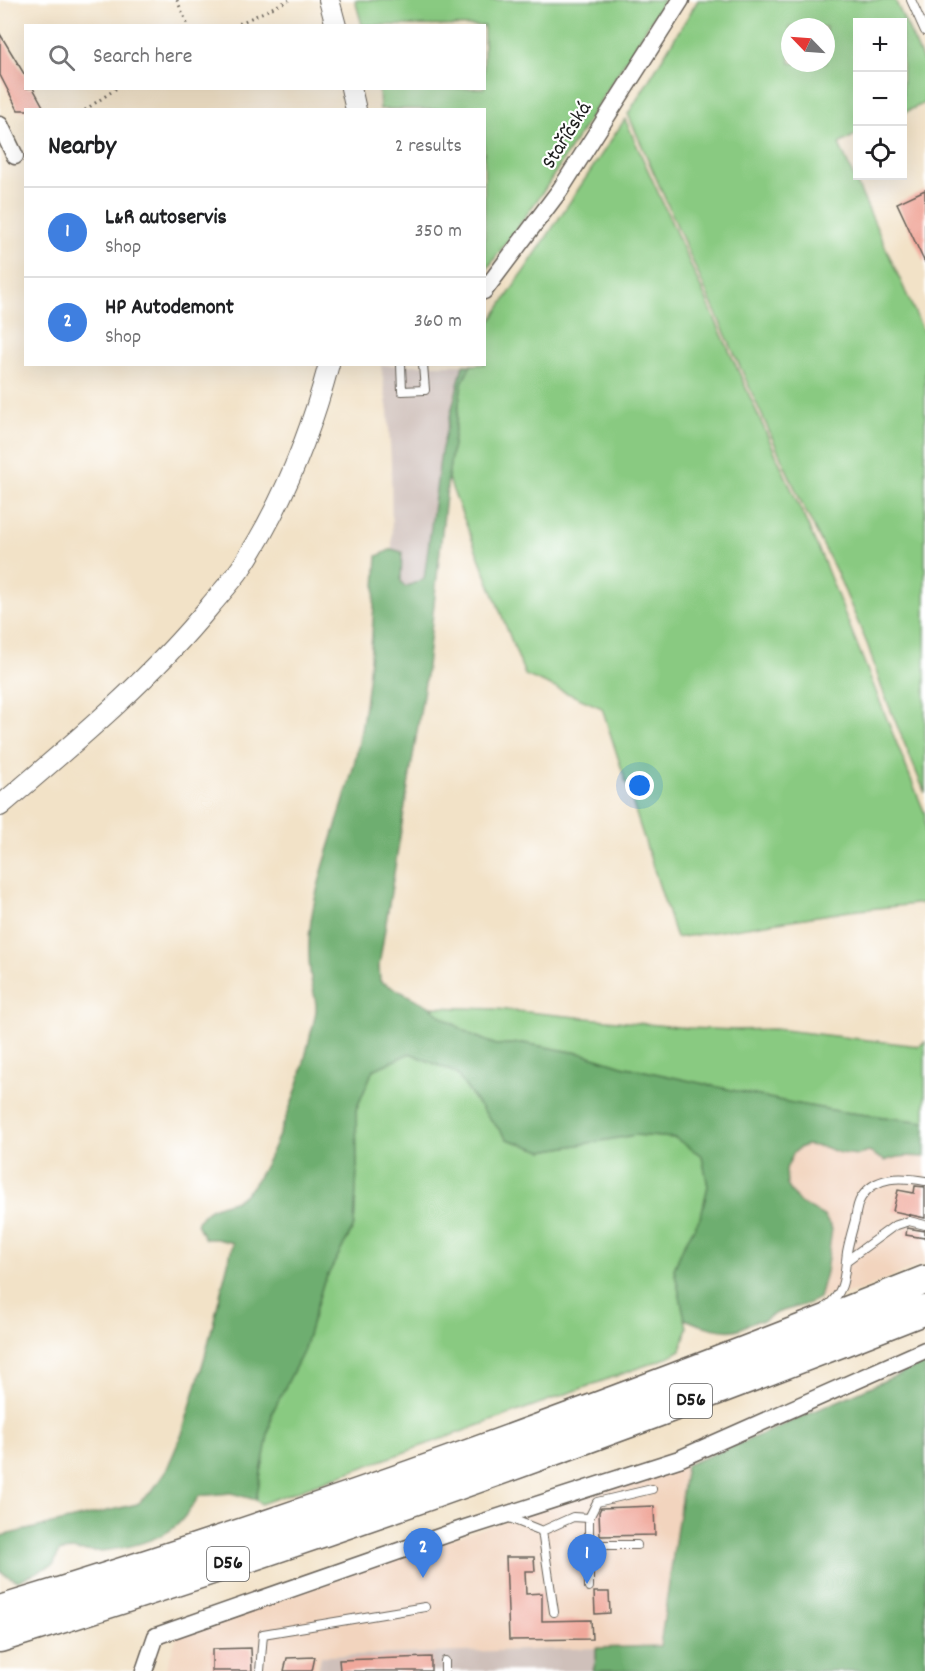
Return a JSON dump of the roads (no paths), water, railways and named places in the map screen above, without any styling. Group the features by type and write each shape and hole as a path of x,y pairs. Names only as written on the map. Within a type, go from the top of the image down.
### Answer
{"highway":[{"name":"D56","path":"0,1610 70,1589 447,1462 735,1355 925,1280"},
{"name":"D56","path":"0,1638 92,1610 455,1488 745,1381 925,1310"},
{"path":"0,1603 70,1589"}],"street":[{"path":"329,0 335,24"},
{"name":"Staříčská","path":"486,288 560,190 681,0"},
{"path":"351,90 356,108"},
{"path":"0,125 15,156"},
{"path":"0,806 140,683 187,633 241,568 269,520 299,459 328,366"},
{"path":"144,1671 156,1636 504,1516 679,1459 925,1350"}],"lane":[{"path":"911,0 925,31"},
{"path":"401,366 402,391 424,390 423,366"},
{"path":"735,1355 822,1311 834,1301 843,1288 846,1261 860,1199 867,1190 882,1180 897,1178 925,1181"},
{"path":"846,1261 894,1226 909,1221 925,1225"},
{"path":"589,1587 589,1518 597,1502 652,1489"},
{"path":"504,1516 542,1531 573,1517 589,1518"},
{"path":"542,1531 554,1612"},
{"path":"589,1545 637,1545"},
{"path":"260,1671 263,1634 424,1607"}],"place":[{"name":"HP Autodemont","path":"423,1578"},
{"name":"L&R autoservis","path":"587,1584"}]}
